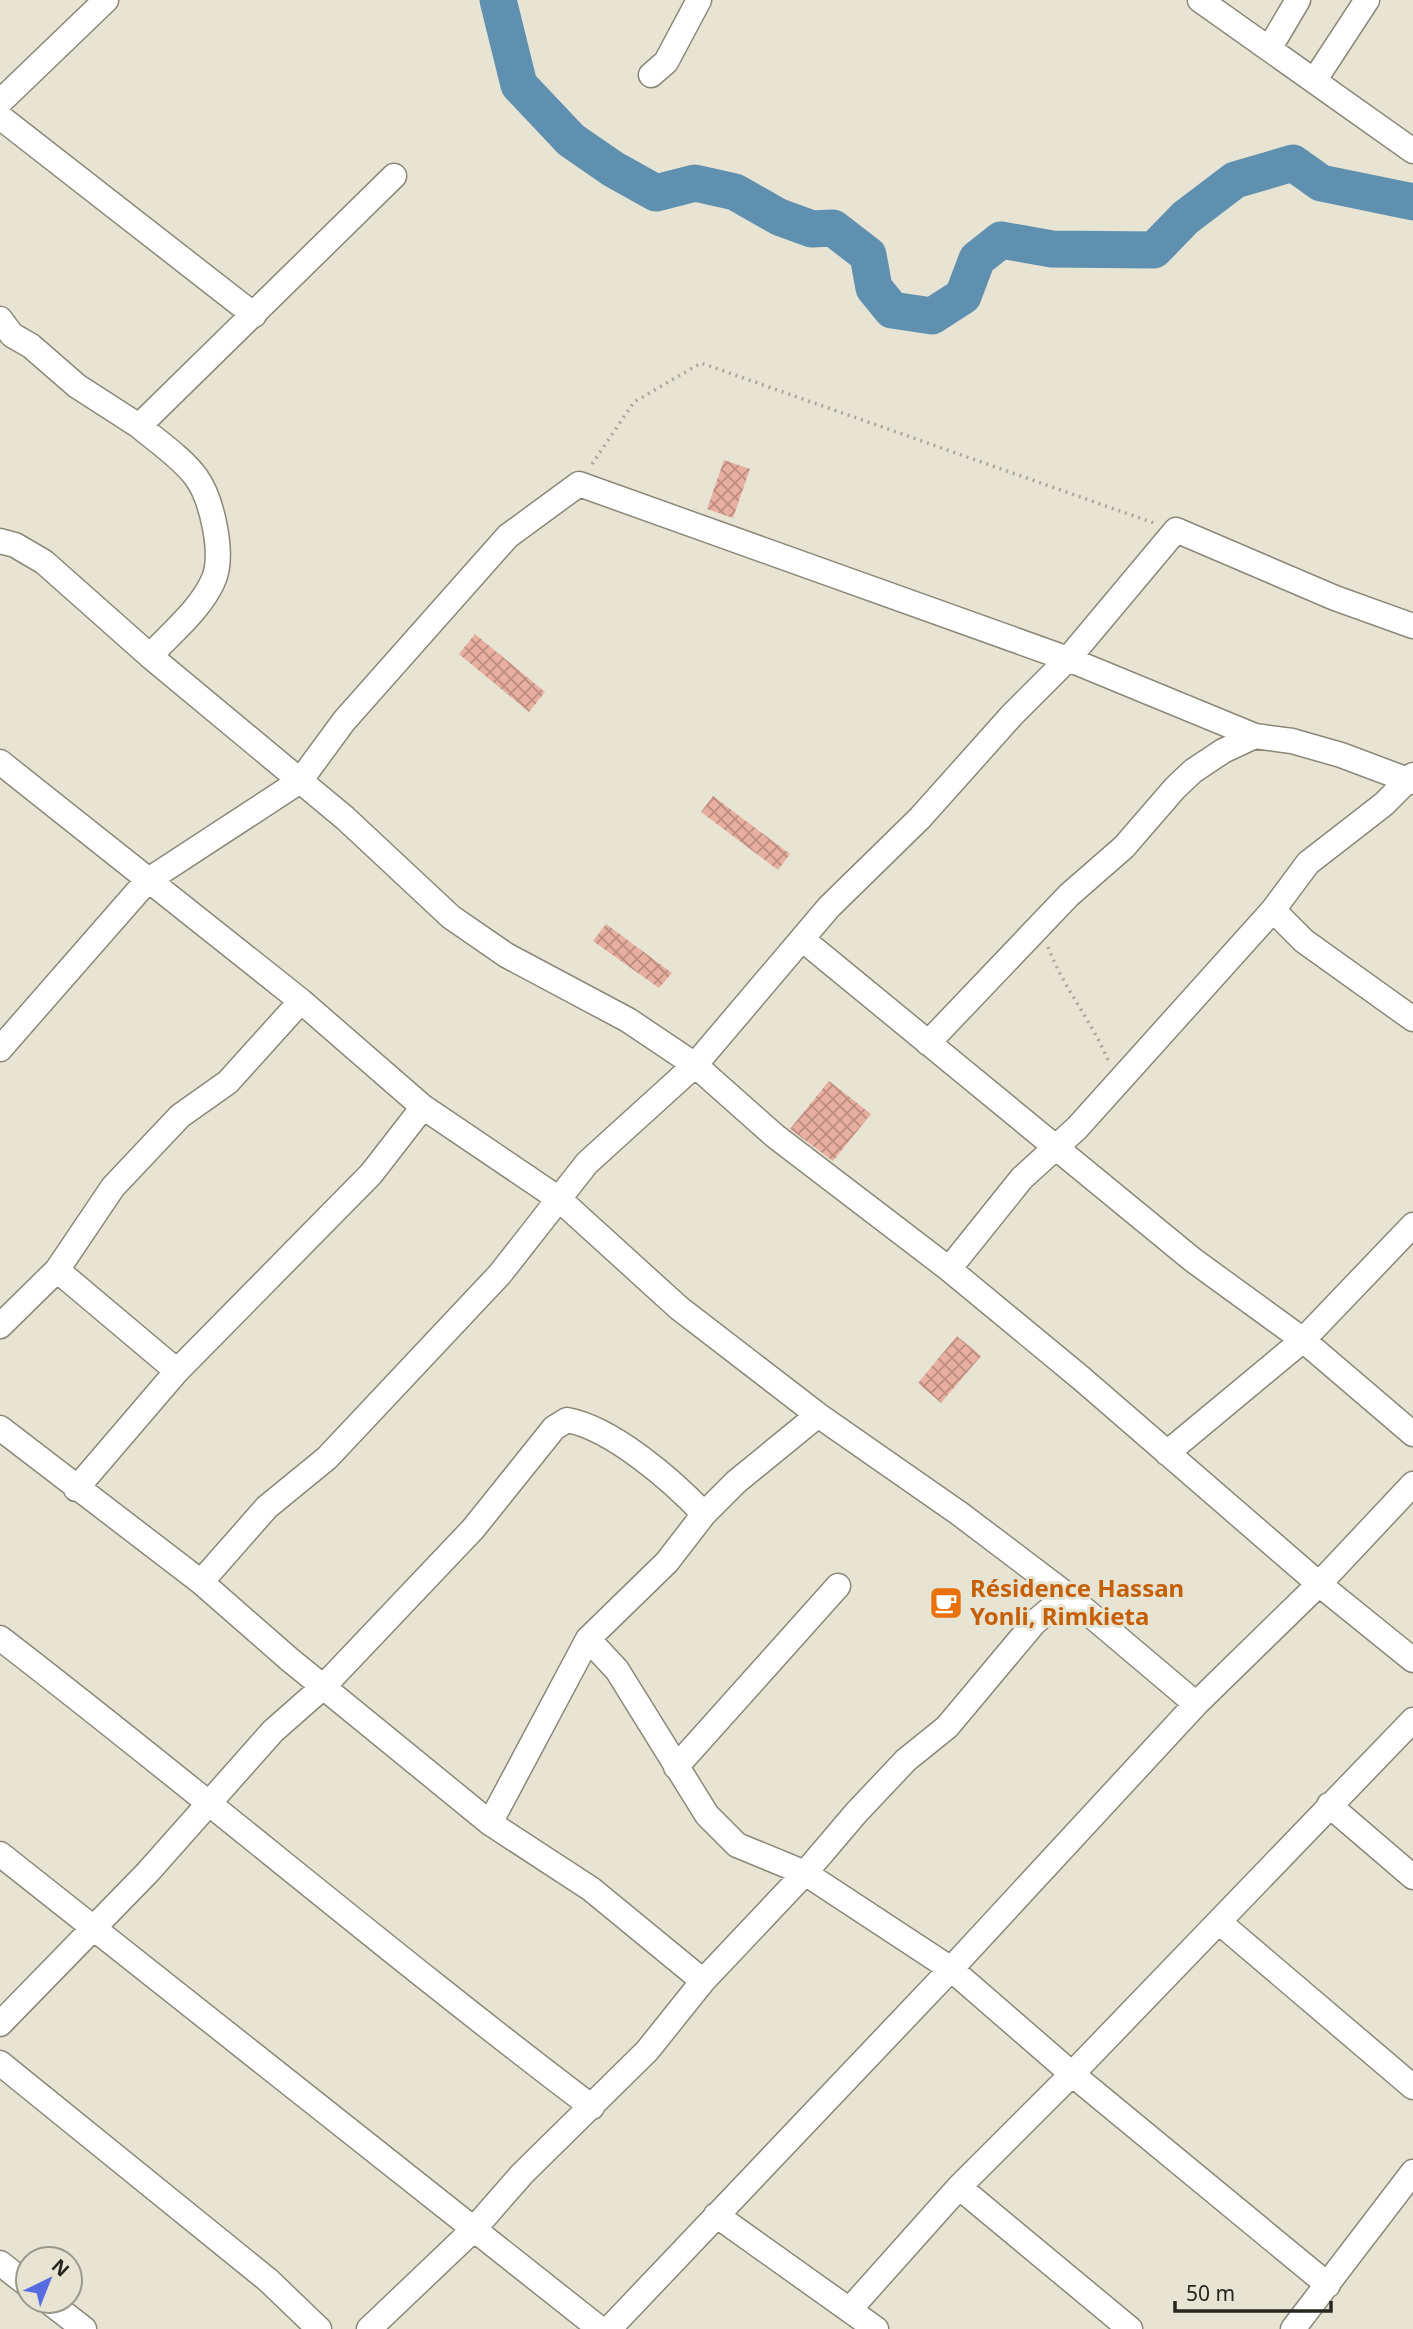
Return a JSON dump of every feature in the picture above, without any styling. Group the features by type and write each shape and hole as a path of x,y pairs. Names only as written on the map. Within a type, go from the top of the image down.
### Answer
{"street":[{"path":"0,102 106,0"},
{"path":"651,75 666,62 699,0"},
{"path":"1200,0 1413,152"},
{"path":"1314,81 1367,0"},
{"path":"1269,49 1300,1"},
{"path":"0,117 254,314"},
{"path":"139,426 394,176"},
{"path":"0,319 12,335 31,346 77,386 139,426 196,477 214,523 218,551 214,579 202,600 150,656"},
{"path":"0,1049 147,881 300,781 344,720 508,537 579,484 1068,659 1255,736 1292,741 1411,779"},
{"path":"201,1582 267,1507 327,1458 500,1274 587,1164 695,1065 802,939 1068,659 1176,530 1335,598 1413,626"},
{"path":"0,541 15,545 44,562 150,656 345,818 451,917 506,955 628,1020 695,1065 775,1136 949,1269 1319,1584 1413,1660"},
{"path":"928,1043 1040,925 1124,847 1193,771 1223,751 1255,736"},
{"path":"0,762 301,1001 423,1107 559,1199 679,1308 818,1415 960,1514 1067,1595 1196,1704"},
{"path":"949,1269 1022,1178 1056,1148 1273,910 1308,863 1411,779"},
{"path":"1273,910 1304,941 1412,1016"},
{"path":"802,939 1193,1260 1303,1340 1413,1434"},
{"path":"0,1326 57,1270 113,1187 180,1115 228,1082 301,1001"},
{"path":"76,1489 177,1371 372,1174 423,1107"},
{"path":"1167,1453 1303,1340 1413,1225"},
{"path":"57,1270 177,1371"},
{"path":"490,1823 588,1639 667,1562 704,1514 736,1482 818,1415"},
{"path":"0,2024 148,1872 273,1731 323,1686 473,1529 554,1428 566,1420 579,1422 635,1454 675,1483 704,1514"},
{"path":"0,1428 76,1489 201,1582 490,1823 591,1889 703,1982"},
{"path":"609,2329 951,1969 1196,1704 1319,1584 1413,1484"},
{"path":"676,1766 838,1586"},
{"path":"369,2329 474,2229 522,2174 647,2051 703,1982 805,1873 856,1813 906,1760 956,1717 1017,1642 1067,1595"},
{"path":"0,1639 209,1801 391,1952 592,2107"},
{"path":"588,1639 617,1670 707,1815 737,1845 805,1873 951,1969 1072,2074 1328,2285"},
{"path":"850,2308 959,2187 1072,2074 1413,1720"},
{"path":"1329,1805 1413,1877"},
{"path":"0,1854 600,2329"},
{"path":"1219,1922 1413,2087"},
{"path":"0,2063 268,2280 319,2329"},
{"path":"1293,2329 1413,2172"},
{"path":"959,2187 1130,2329"},
{"path":"716,2215 876,2329"},
{"path":"0,2263 14,2274"},
{"path":"66,2315 84,2329"}],"path":[{"path":"579,484 634,402 701,363 1176,530"},
{"path":"1040,925 1062,980 1094,1027 1117,1081"}],"building":[{"path":"724,460 750,469 733,518 707,509"},
{"path":"475,634 545,692 529,712 459,654"},
{"path":"713,796 790,854 778,870 701,812"},
{"path":"606,924 672,973 659,988 593,941"},
{"path":"829,1081 871,1114 833,1161 790,1129"},
{"path":"957,1336 981,1356 941,1403 918,1383"}],"waterway":[{"path":"498,0 519,85 571,140 613,169 656,193 695,183 735,192 779,217 812,229 833,228 868,255 874,288 892,310 932,316 963,296 977,259 1001,240 1052,249 1154,250 1185,218 1235,180 1293,163 1321,183 1413,202"}],"place":[{"name":"Résidence Hassan Yonli, Rimkieta","path":"946,1603"}]}
